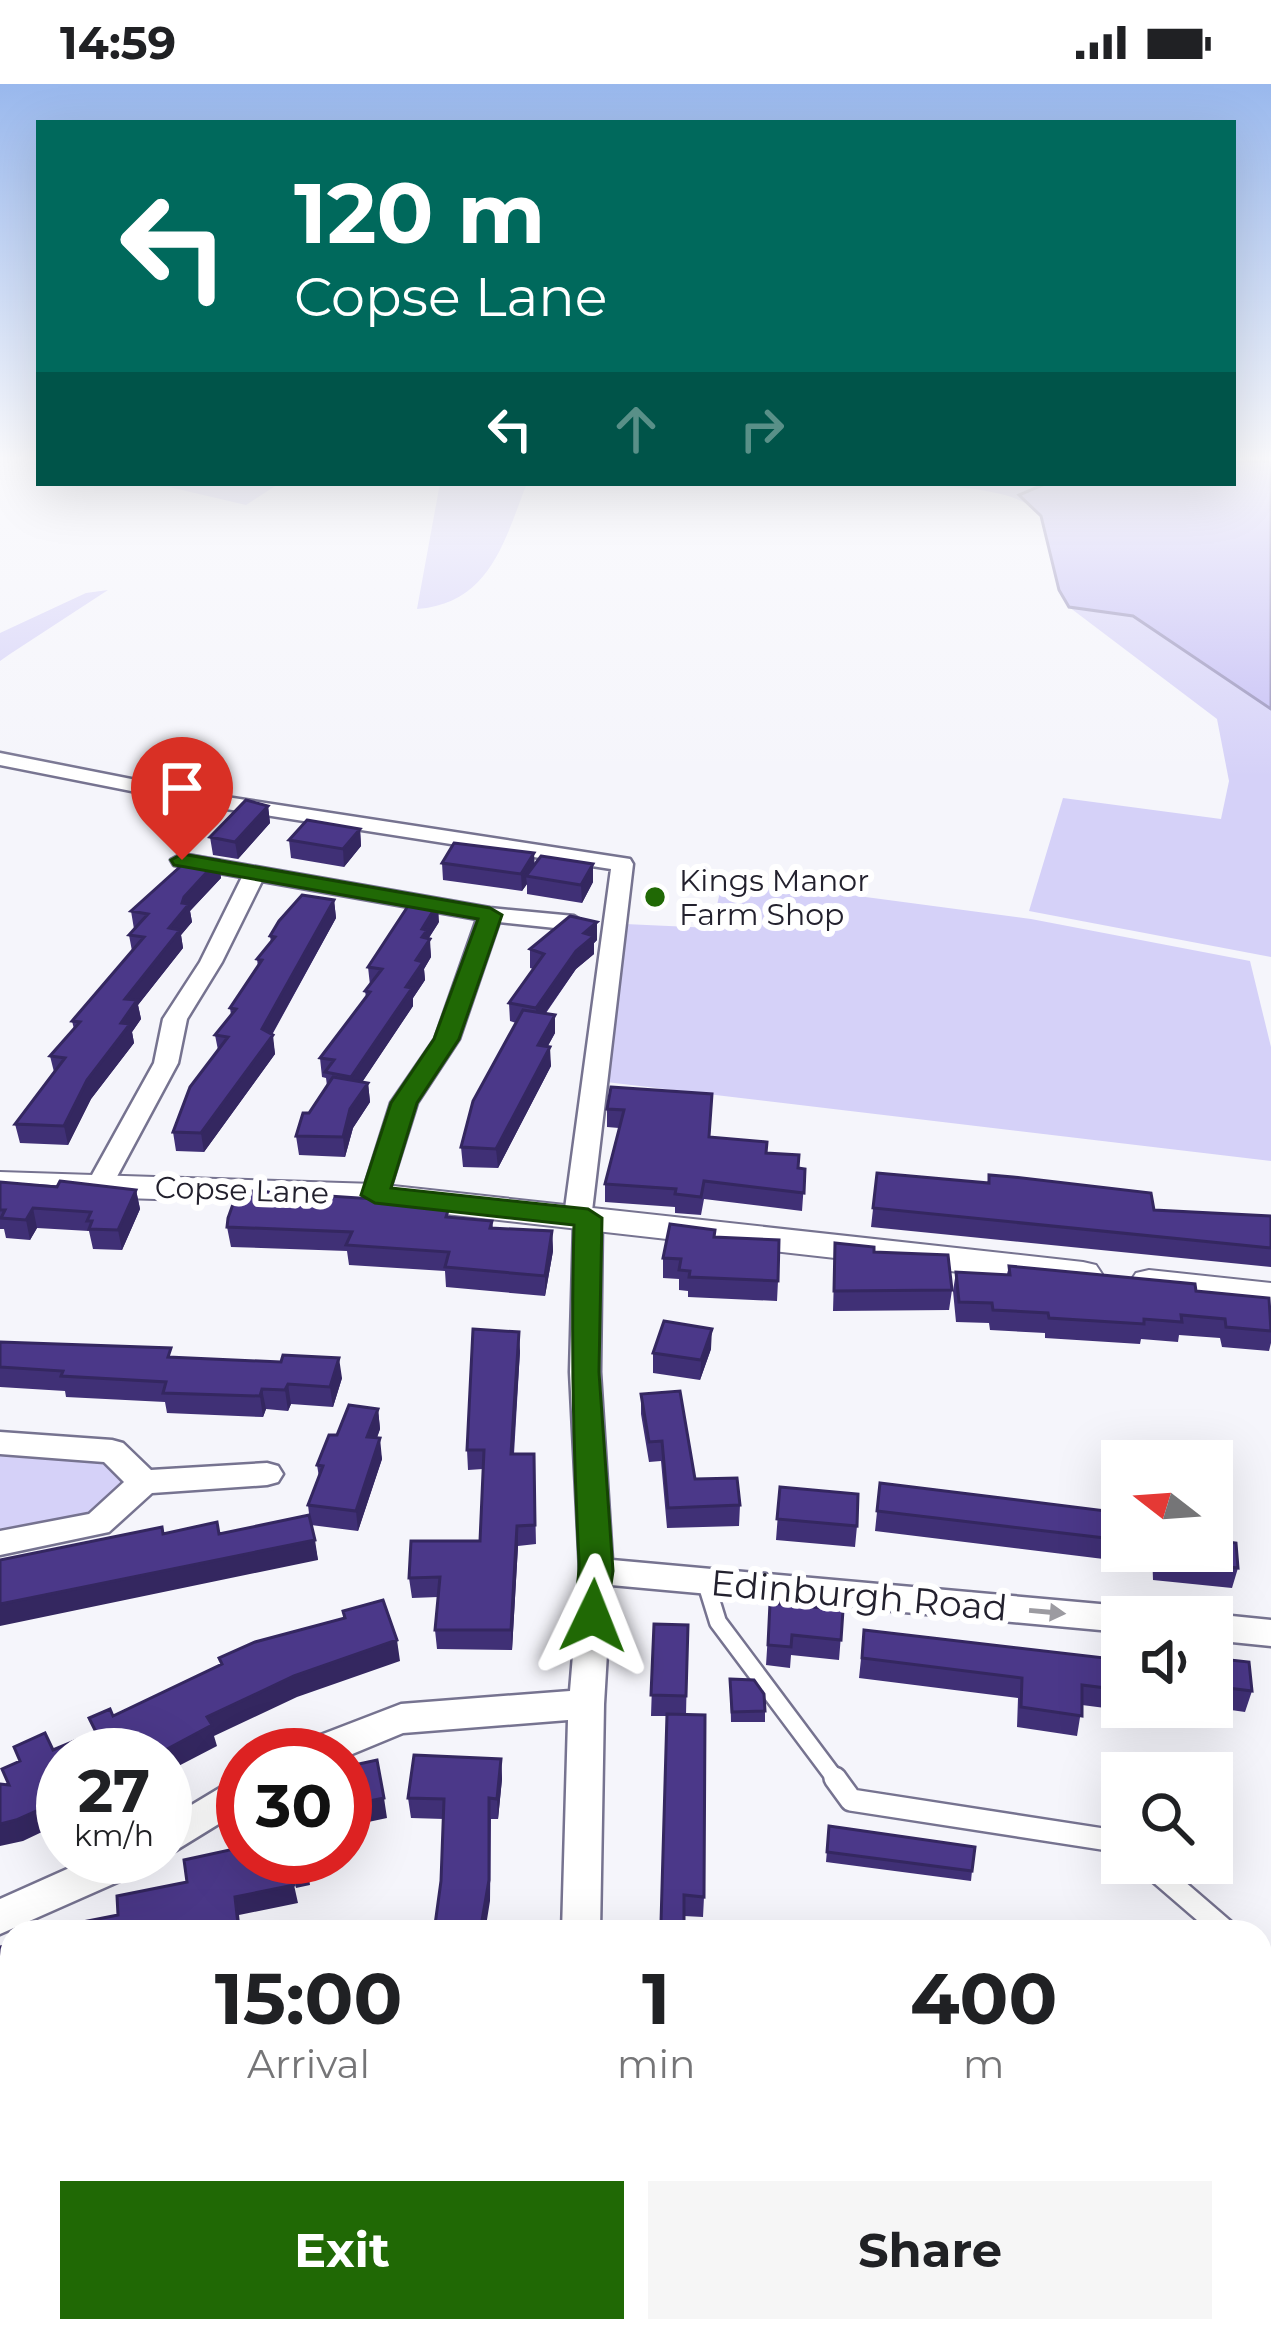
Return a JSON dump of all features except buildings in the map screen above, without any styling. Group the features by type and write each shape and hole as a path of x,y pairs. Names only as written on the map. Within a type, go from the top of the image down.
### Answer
{"street":[{"path":"0,759 207,800 622,864 583,1217 584,1372 596,1571 586,1704 580,1920"},
{"path":"182,860 490,915 574,923"},
{"path":"100,1184 166,1063 176,1019 211,962 253,875"},
{"path":"375,1195 404,1103 447,1039 490,915"},
{"name":"Copse Lane","path":"0,1183 375,1195 1271,1295"},
{"path":"0,1443 112,1451 144,1482"},
{"path":"0,1543 98,1524 144,1482 268,1474"},
{"name":"Edinburgh Road","path":"596,1571 1101,1617"},
{"path":"1233,1630 1271,1633"},
{"path":"372,1730 401,1719 586,1704"},
{"path":"0,1917 74,1884"}],"lane":[{"path":"705,1580 718,1622 851,1800 1101,1839"},
{"path":"1172,1884 1213,1920"}],"shaded area":[{"path":"425,566 491,566 462,595 417,609"},
{"path":"1053,566 1271,566 1271,709 1133,616 1069,607"},
{"path":"1056,566 1195,566 1271,647 1271,957 1029,911 1063,798 1221,819 1229,781 1217,719 1069,607"},
{"path":"108,590 0,661 0,633 86,593"},
{"path":"723,878 1031,919 1250,961 1271,1047 1271,1161 606,1082 625,924 712,928"},
{"path":"0,1443 112,1451 144,1482 98,1524 0,1543"}],"place":[{"name":"Kings Manor Farm Shop","path":"655,897"}],"route":[{"path":"182,860 490,915 447,1039 404,1103 375,1195 588,1218 584,1372 596,1571 593,1616"}]}
